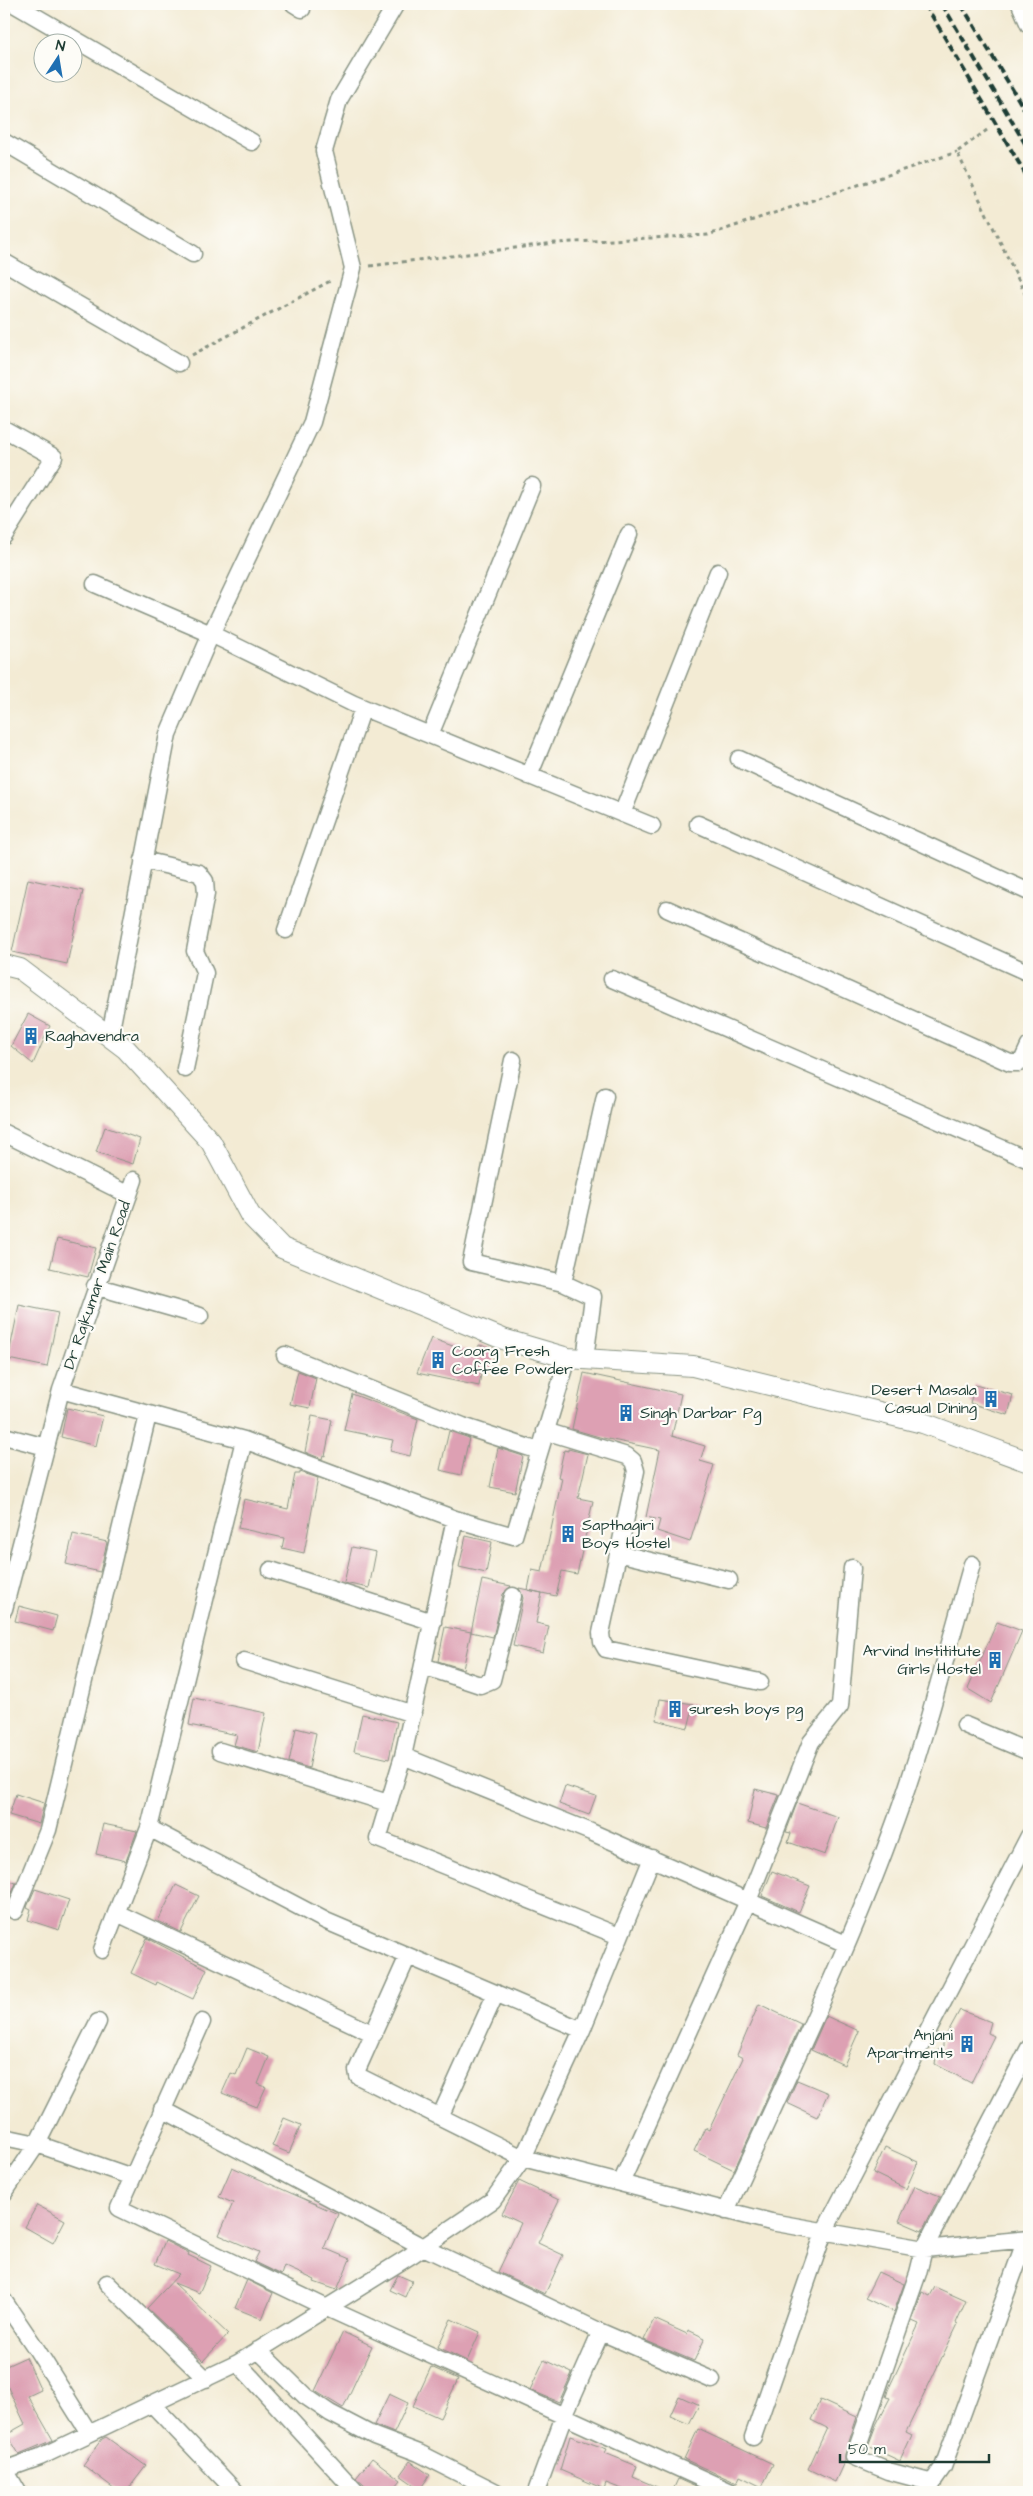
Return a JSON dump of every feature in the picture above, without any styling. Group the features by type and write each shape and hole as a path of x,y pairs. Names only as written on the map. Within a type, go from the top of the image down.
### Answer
{"street":[{"path":"14,4 252,142"},
{"path":"110,1035 168,734 211,634 312,422 353,268 324,151 339,100 396,4"},
{"path":"1020,4 1029,25"},
{"path":"4,142 194,254"},
{"path":"4,262 179,363"},
{"path":"4,429 54,457 4,536"},
{"path":"430,735 532,486"},
{"path":"529,776 629,534"},
{"path":"622,814 718,572"},
{"path":"95,584 211,634 364,708 652,826"},
{"path":"286,930 364,708"},
{"path":"739,759 1029,892"},
{"path":"698,824 1029,973"},
{"path":"143,860 199,873 205,881 206,894 195,952 205,973 185,1069"},
{"path":"667,909 1010,1062 1018,1063 1023,1059 1029,1046"},
{"path":"4,965 20,969 110,1035 126,1049 211,1142 250,1215 282,1248 503,1339 576,1359 693,1366 923,1423 1029,1462"},
{"path":"612,979 1029,1160"},
{"path":"61,1390 244,1440 455,1519 514,1536 545,1431 576,1359 593,1297 563,1283 471,1262 513,1060"},
{"path":"563,1283 605,1096"},
{"name":"Dr Rajkumar Main Road","path":"4,1133 131,1188 95,1286 61,1390 4,1609"},
{"path":"95,1286 200,1316"},
{"path":"285,1354 463,1426 539,1451"},
{"path":"15,1911 48,1830 148,1415"},
{"path":"545,1431 627,1456 633,1461 636,1471 601,1633 602,1642 606,1649 760,1682"},
{"path":"4,1436 46,1447"},
{"path":"102,1950 149,1828 244,1440"},
{"path":"455,1519 403,1756 378,1839 619,1936"},
{"path":"618,1553 730,1580"},
{"path":"726,2211 846,1944 891,1836 931,1710 972,1564"},
{"path":"621,2183 748,1901 812,1742 840,1706 852,1568"},
{"path":"271,1570 433,1622"},
{"path":"423,1666 480,1684 492,1680 513,1596"},
{"path":"244,1661 412,1714"},
{"path":"965,1725 1029,1752"},
{"path":"220,1750 388,1803"},
{"path":"403,1756 652,1858 846,1944"},
{"path":"149,1828 326,1921 582,2030"},
{"path":"753,2437 824,2232 1029,1836"},
{"path":"18,2492 4,2469 40,2457 238,2363 423,2248 493,2200 523,2158 582,2030 652,1858"},
{"path":"117,1914 374,2034"},
{"path":"408,1956 358,2070 358,2076 523,2158 771,2222 924,2249 1027,2239 943,2467 929,2488 854,2457 918,2273 924,2249 1029,2048"},
{"path":"440,2117 496,1993"},
{"path":"4,2193 37,2144 98,2022"},
{"path":"202,2022 119,2208 327,2308 731,2492"},
{"path":"162,2109 423,2248 601,2332 712,2380"},
{"path":"4,2137 37,2144 132,2176"},
{"path":"108,2283 206,2379"},
{"path":"4,2300 38,2350 89,2433"},
{"path":"536,2492 564,2416 601,2332"},
{"path":"258,2350 305,2396 330,2413 374,2436 419,2453 496,2492"},
{"path":"238,2363 356,2492"},
{"path":"153,2405 236,2492"}],"path":[{"path":"179,363 353,268 555,243 708,235 957,152 987,130"},
{"path":"957,152 1029,302"}],"building":[{"path":"28,879 83,891 67,964 12,952"},
{"name":"Raghavendra","path":"28,1014 50,1026 33,1064 11,1046"},
{"path":"105,1127 140,1139 133,1164 96,1152"},
{"path":"57,1239 96,1248 88,1277 50,1268"},
{"path":"19,1305 58,1313 47,1367 8,1359"},
{"path":"431,1338 477,1355 479,1345 495,1349 491,1370 482,1368 479,1386 417,1373"},
{"path":"298,1371 316,1378 310,1408 290,1404"},
{"path":"584,1373 681,1394 672,1436 705,1446 700,1461 714,1465 690,1542 657,1531 660,1520 646,1517 660,1450 603,1438 572,1429"},
{"name":"Desert Masala Casual Dining","path":"975,1385 1013,1395 1008,1415 970,1403"},
{"path":"352,1394 418,1419 410,1456 390,1451 393,1440 344,1430"},
{"path":"67,1408 103,1416 96,1446 61,1437"},
{"path":"312,1416 332,1420 325,1456 323,1455 322,1459 305,1452"},
{"path":"449,1431 469,1438 461,1475 440,1470"},
{"path":"498,1448 523,1456 515,1492 490,1487"},
{"path":"568,1449 588,1454 578,1498 593,1501 577,1574 562,1571 556,1596 528,1590 532,1570 542,1572 562,1478 558,1477 564,1450 568,1451"},
{"path":"300,1472 318,1478 304,1553 282,1548 284,1538 238,1528 244,1499 288,1509 295,1474 300,1474"},
{"path":"73,1534 107,1542 100,1572 66,1564"},
{"path":"466,1536 492,1542 486,1573 459,1567"},
{"path":"352,1547 376,1552 369,1588 344,1583"},
{"path":"482,1580 511,1586 503,1594 493,1637 471,1632"},
{"path":"519,1588 542,1593 536,1623 549,1626 543,1653 513,1646 523,1598"},
{"path":"19,1606 57,1616 53,1631 15,1621"},
{"name":"Arvind Instititute Girls Hostel","path":"997,1622 1022,1631 991,1703 968,1689"},
{"path":"445,1627 471,1632 463,1669 438,1661"},
{"path":"194,1698 266,1713 258,1752 234,1745 237,1735 189,1725"},
{"name":"suresh boys pg","path":"660,1699 694,1704 688,1728 656,1720"},
{"path":"362,1714 397,1722 389,1759 354,1751"},
{"path":"296,1728 316,1733 309,1768 289,1762"},
{"path":"565,1786 596,1796 589,1815 559,1804"},
{"path":"755,1789 779,1795 766,1828 748,1823"},
{"path":"16,1794 44,1803 39,1824 9,1815"},
{"path":"797,1803 838,1817 825,1855 788,1842 791,1833 786,1832"},
{"path":"103,1824 137,1831 126,1861 96,1854"},
{"path":"772,1871 810,1886 799,1912 762,1896"},
{"path":"4,1879 16,1883 9,1900 4,1898"},
{"path":"176,1885 199,1896 181,1932 158,1921"},
{"path":"35,1889 69,1900 59,1930 28,1920 31,1909 27,1907"},
{"path":"147,1938 207,1969 193,1999 157,1982 156,1985 131,1973"},
{"path":"759,2004 801,2024 734,2170 694,2151 705,2128 709,2130 743,2058 737,2055"},
{"name":"Anjani Apartments","path":"960,2010 991,2022 988,2033 994,2036 971,2083 935,2064 937,2051 943,2047 943,2041"},
{"path":"826,2016 859,2031 844,2065 811,2050"},
{"path":"247,2048 269,2057 258,2084 266,2087 257,2107 222,2093 231,2073 236,2075"},
{"path":"797,2080 828,2093 817,2117 787,2103"},
{"path":"284,2118 301,2125 289,2153 272,2146"},
{"path":"885,2147 918,2162 906,2189 873,2173"},
{"path":"232,2167 338,2214 324,2248 350,2259 337,2290 314,2282 315,2280 284,2266 281,2275 254,2262 259,2252 219,2235 233,2203 219,2197"},
{"path":"519,2181 559,2200 538,2243 563,2255 545,2294 498,2272 521,2223 502,2214"},
{"path":"915,2186 940,2196 922,2231 899,2221"},
{"path":"37,2205 65,2220 53,2243 25,2227"},
{"path":"165,2241 211,2266 199,2293 174,2283 228,2334 203,2361 147,2308 179,2274 155,2264"},
{"path":"878,2272 904,2284 894,2312 865,2298"},
{"path":"398,2275 412,2281 405,2297 390,2290"},
{"path":"247,2280 273,2293 262,2319 235,2308"},
{"path":"935,2287 966,2301 956,2323 958,2324 906,2432 912,2435 900,2461 868,2446 890,2398 886,2397 888,2390 919,2324 912,2321 922,2292 930,2296"},
{"path":"451,2319 480,2332 467,2361 438,2347"},
{"path":"654,2319 687,2334 688,2330 705,2338 694,2361 644,2340"},
{"path":"343,2332 372,2346 343,2408 315,2391"},
{"path":"26,2357 41,2390 28,2396 53,2440 19,2454 7,2434 25,2424 4,2379 4,2367"},
{"path":"544,2360 572,2373 559,2402 530,2390"},
{"path":"431,2367 458,2379 440,2418 413,2406"},
{"path":"389,2394 408,2403 394,2433 374,2425"},
{"path":"679,2396 699,2405 689,2424 670,2416"},
{"path":"820,2400 857,2417 845,2454 845,2460 835,2482 808,2469 827,2428 811,2420"},
{"path":"698,2429 773,2464 762,2487 740,2476 737,2483 684,2459"},
{"path":"570,2436 607,2449 605,2453 637,2466 633,2477 669,2492 630,2492 606,2483 604,2489 560,2470"},
{"path":"106,2437 146,2466 126,2492 119,2492 83,2465 102,2439"},
{"path":"372,2458 401,2480 391,2492 372,2492 356,2478"},
{"path":"410,2461 430,2475 420,2489 400,2475"},
{"path":"678,2479 698,2488 696,2492 672,2492"}],"railway":[{"path":"925,4 1029,180"},
{"path":"942,4 1029,150"},
{"path":"961,4 1029,117"}],"place":[{"name":"Raghavendra","path":"31,1036"},
{"name":"Coorg Fresh Coffee Powder","path":"438,1360"},
{"name":"Desert Masala Casual Dining","path":"991,1399"},
{"name":"Singh Darbar Pg","path":"626,1413"},
{"name":"Sapthagiri Boys Hostel","path":"568,1534"},
{"name":"Arvind Instititute Girls Hostel","path":"995,1660"},
{"name":"suresh boys pg","path":"675,1709"},
{"name":"Anjani Apartments","path":"967,2044"}]}
